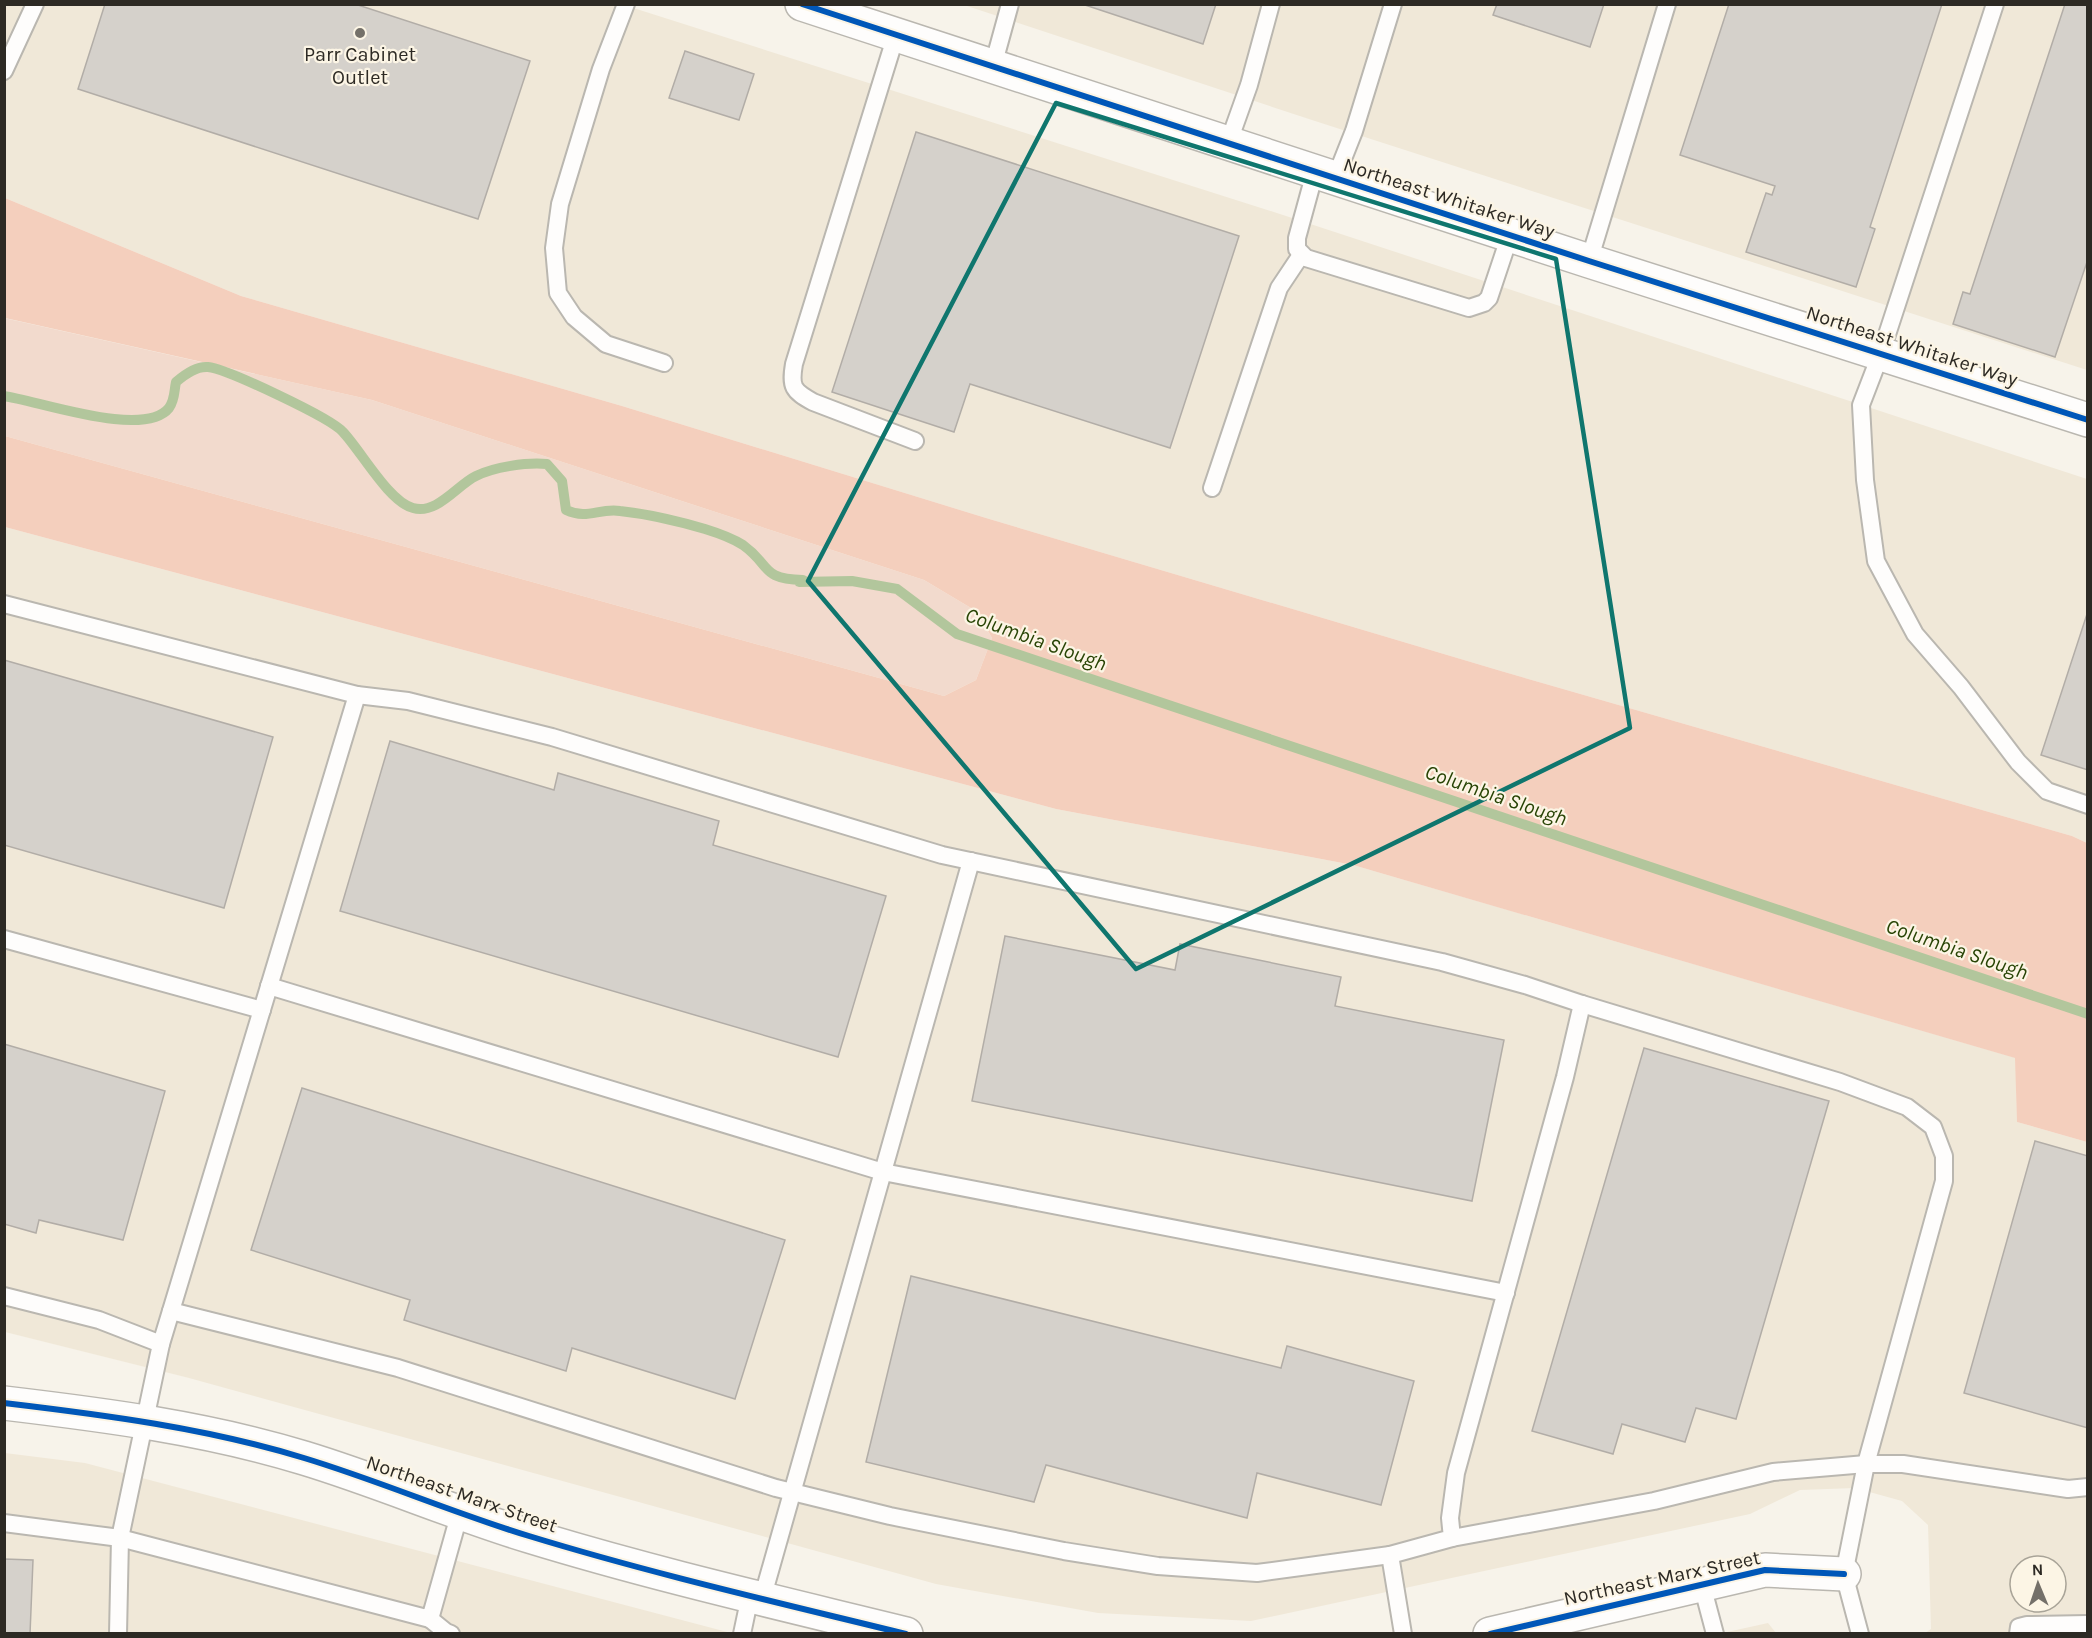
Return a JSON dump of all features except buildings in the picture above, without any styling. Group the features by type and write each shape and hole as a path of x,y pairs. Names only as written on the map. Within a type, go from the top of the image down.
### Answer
{"street":[{"name":"Northeast Whitaker Way","path":"822,8 896,35 1228,144 2088,420"},
{"name":"Northeast Marx Street","path":"4,1403 95,1414 195,1431 303,1458 527,1536 671,1576 906,1634"},
{"name":"Northeast Marx Street","path":"1490,1634 1765,1570 1844,1574"}],"lane":[{"path":"4,71 35,4"},
{"path":"626,4 601,69 560,204 554,248 558,293 573,317 606,344 664,363"},
{"path":"993,66 1010,4"},
{"path":"1228,144 1249,85 1271,4"},
{"path":"1393,4 1354,131 1325,175 1297,238 1301,255 1469,308 1484,303 1489,298 1510,235"},
{"path":"1589,261 1667,4"},
{"path":"1995,4 1881,353 1861,405 1865,480 1876,561 1915,634 1961,687 2018,762 2047,791 2088,805"},
{"path":"896,35 794,364 792,380 799,395 813,402 915,441"},
{"path":"1212,488 1279,288 1301,255"},
{"path":"4,604 357,695 408,702 552,737 942,855 1442,962 1525,985 1582,1005 1840,1082 1907,1107 1933,1127 1944,1156 1944,1181 1866,1464 1844,1574 1860,1634"},
{"path":"118,1634 120,1538 161,1344 357,695"},
{"path":"742,1634 793,1492 971,861"},
{"path":"4,939 262,1010"},
{"path":"270,986 883,1172 1506,1293"},
{"path":"1452,1538 1450,1518 1456,1473 1565,1077 1582,1005"},
{"path":"4,1296 99,1320 161,1344"},
{"path":"171,1311 398,1368 793,1492 890,1516 1064,1551 1158,1566 1257,1573 1390,1555 1452,1538 1654,1501 1773,1472 1866,1464 1903,1464 2068,1489 2088,1486"},
{"path":"430,1619 460,1512"},
{"path":"4,1523 120,1538 430,1619 448,1633"},
{"path":"1390,1555 1403,1634"},
{"path":"1702,1585 1714,1634"},
{"path":"2018,1634 2019,1627 2088,1624"}],"highlighted area":[{"path":"1056,103 1556,259 1630,728 1136,969 808,581"}],"shaded area":[{"path":"4,5 624,5 1283,215 2087,479 2087,843 2072,836 1501,671 986,518 622,406 241,296 5,198"},
{"path":"964,5 2087,5 2087,370 1315,121"},
{"path":"5,198 241,296 622,406 986,518 1501,671 2072,836 2087,843 2087,1142 2017,1122 2015,1058 1353,865 1056,809 5,527 5,436 944,696 976,680 992,638 976,611 924,580 372,400 5,318"},
{"path":"4,318 372,400 924,580 976,611 992,638 976,680 944,696 5,436"},
{"path":"5,527 1056,809 1353,865 2016,1058 2017,1122 2087,1142 2087,1633 1925,1633 1931,1629 1928,1525 1902,1501 1855,1488 1800,1490 1750,1514 1251,1621 1098,1613 936,1584 189,1378 5,1332"},
{"path":"5,1453 85,1463 731,1633 5,1634"},
{"path":"1768,1623 1776,1633 1718,1634"}],"waterway":[{"name":"Columbia Slough","path":"4,396 90,416 138,420 156,417 169,408 176,382 195,369 208,367 219,370 278,395 335,425 350,440 394,496 413,508 430,507 469,480 492,470 511,466 547,464 562,481 566,510 574,513 631,512 705,529 743,545 773,574 803,580 799,582 852,581 897,589 957,634 2088,1014"}],"cycle path":[{"path":"802,4 1589,261 2088,420"},
{"path":"4,1403 80,1412 230,1438 332,1467 501,1527 576,1550 717,1588 906,1634"},
{"path":"1490,1634 1765,1570 1844,1574"}],"place":[{"name":"Parr Cabinet Outlet","path":"360,33"}]}
